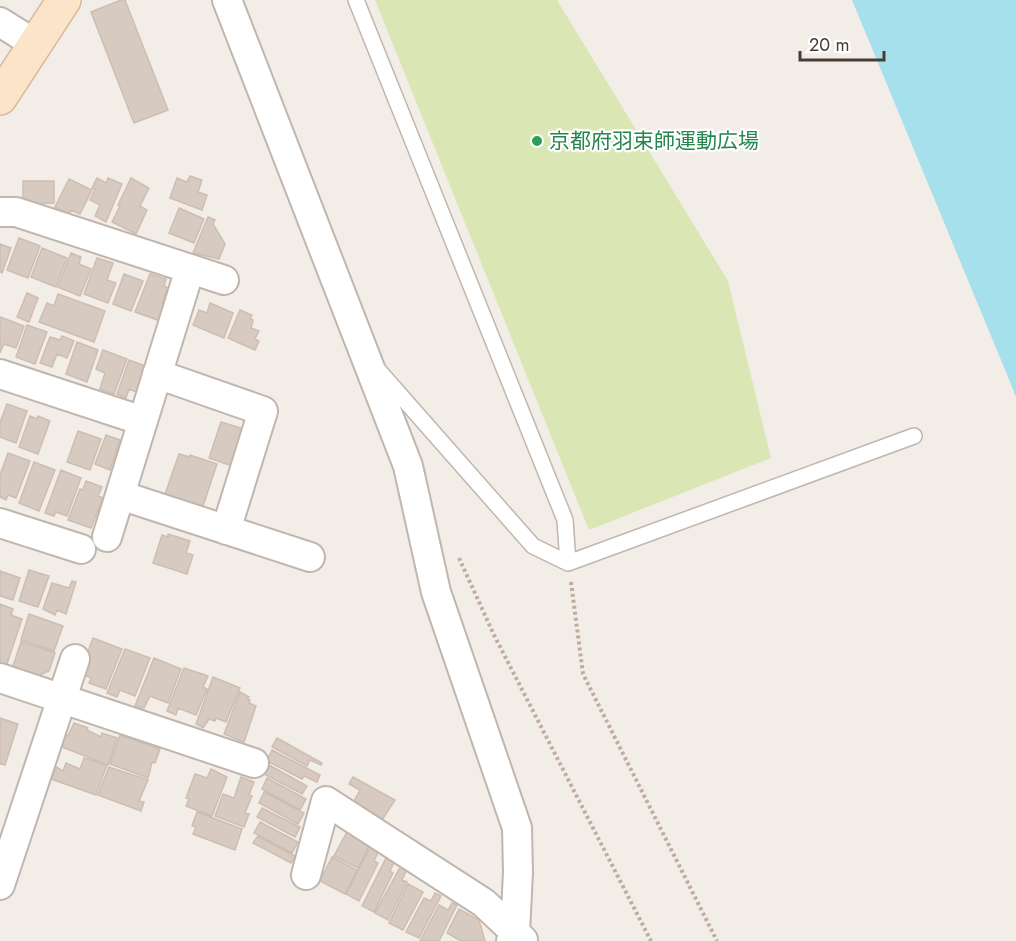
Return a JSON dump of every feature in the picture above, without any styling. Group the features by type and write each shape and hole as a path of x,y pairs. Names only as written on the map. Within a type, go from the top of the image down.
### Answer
{"main road":[{"path":"0,98 64,0"}],"street":[{"path":"227,0 408,466 436,592 517,828 517,938"},
{"path":"0,22 35,44"},
{"path":"0,212 16,212 224,280"},
{"path":"0,523 94,543 120,495 190,269"},
{"path":"0,374 143,421"},
{"path":"157,374 263,411 226,530"},
{"path":"120,495 310,557"},
{"path":"2,870 75,659"},
{"path":"0,678 254,763"},
{"path":"306,875 326,801 484,903 517,938"}],"lane":[{"path":"356,0 565,520 568,563"},
{"path":"367,357 532,546 568,563 914,436"}],"path":[{"path":"455,549 494,635 651,941"},
{"path":"568,563 583,674 717,941"}],"green space":[{"name":"京都府羽束師運動広場","path":"375,0 557,0 728,281 771,458 589,530"}],"water":[{"path":"852,0 1016,0 1016,397 1008,377"}],"building":[{"path":"125,0 168,110 134,123 91,12"},
{"path":"190,176 202,180 198,192 207,195 202,210 170,198 177,178 187,182"},
{"path":"97,178 106,183 108,178 122,184 106,222 95,216 100,205 90,200"},
{"path":"131,178 149,188 140,206 147,210 136,234 112,222"},
{"path":"69,179 92,190 80,214 71,210 69,214 55,207"},
{"path":"23,181 54,181 54,203 23,204"},
{"path":"179,208 204,219 194,243 169,233"},
{"path":"208,217 215,220 213,224 225,244 219,259 193,253"},
{"path":"19,238 40,246 28,278 7,270"},
{"path":"0,244 11,248 2,273 0,272"},
{"path":"42,248 67,258 56,287 31,277"},
{"path":"71,253 81,257 79,264 91,269 80,296 58,287"},
{"path":"97,258 113,263 107,280 116,283 108,303 84,294"},
{"path":"124,274 143,281 131,311 113,304"},
{"path":"150,274 166,279 164,286 168,288 162,303 170,306 163,322 135,312"},
{"path":"27,293 38,298 29,322 17,317"},
{"path":"58,294 105,311 94,342 39,322 47,303 54,306"},
{"path":"210,303 233,313 224,338 193,325 199,310 207,313"},
{"path":"240,310 252,315 251,328 259,331 255,339 259,341 255,350 228,338"},
{"path":"0,317 24,326 16,348 4,344 0,353"},
{"path":"27,325 47,332 35,364 16,357"},
{"path":"62,336 74,341 67,358 57,354 52,367 40,363 50,337 60,340"},
{"path":"77,342 98,350 87,382 66,374"},
{"path":"103,350 127,359 114,394 100,389 105,373 96,369"},
{"path":"129,360 151,368 141,394 129,389 126,398 117,394"},
{"path":"7,404 27,411 16,443 0,437 0,423"},
{"path":"30,416 37,419 38,416 50,421 38,454 19,447"},
{"path":"221,422 244,429 232,466 209,458"},
{"path":"78,431 101,439 90,470 67,462"},
{"path":"106,435 120,440 110,470 95,464"},
{"path":"8,453 30,461 16,498 8,495 6,500 0,497 0,475"},
{"path":"179,454 190,457 190,455 217,464 202,509 164,497"},
{"path":"34,462 55,470 39,511 19,503"},
{"path":"61,470 81,478 67,516 56,512 54,516 45,513"},
{"path":"86,481 102,487 98,496 103,498 91,528 68,520 80,489 83,490"},
{"path":"168,534 190,541 186,553 193,555 187,574 153,563 162,535 168,537"},
{"path":"29,570 49,576 38,607 19,601"},
{"path":"0,571 20,578 13,600 0,596"},
{"path":"72,581 76,582 66,614 57,610 55,615 43,609 52,583 69,588"},
{"path":"0,604 13,609 11,615 22,619 5,670 0,667"},
{"path":"29,614 63,626 54,651 21,640"},
{"path":"93,638 122,649 106,689 89,683 91,678 80,673"},
{"path":"21,642 55,653 49,671 35,677 12,669"},
{"path":"125,649 150,658 135,696 120,690 117,697 107,693"},
{"path":"154,658 181,669 168,703 150,696 144,708 135,706"},
{"path":"184,668 208,676 203,687 207,689 196,715 178,708 176,715 167,711"},
{"path":"213,677 240,688 226,722 216,718 215,721 209,719 203,728 196,724"},
{"path":"240,692 249,697 247,699 250,700 249,703 256,706 244,742 224,734"},
{"path":"0,718 18,724 5,765 0,764"},
{"path":"74,723 88,728 87,730 101,737 102,733 117,738 108,765 57,745 61,733 68,736"},
{"path":"120,735 160,749 155,763 152,762 148,778 110,764"},
{"path":"277,738 322,763 321,765 310,760 307,766 272,747"},
{"path":"272,750 320,775 317,782 304,776 302,779 267,761"},
{"path":"84,758 107,765 96,795 51,779 57,767 63,771 66,763 80,769"},
{"path":"269,765 307,786 302,794 264,774"},
{"path":"109,767 148,780 139,801 144,802 141,811 98,795"},
{"path":"211,769 227,777 212,816 186,806 189,799 186,798 195,774 207,778"},
{"path":"241,777 254,782 249,795 252,796 245,813 249,814 244,827 215,816 223,794 234,798"},
{"path":"353,777 395,800 382,820 352,805 360,790 349,784"},
{"path":"267,778 306,799 300,810 262,789"},
{"path":"264,792 304,813 298,824 259,803"},
{"path":"262,808 300,827 295,837 257,817"},
{"path":"197,812 242,829 235,850 193,834 196,827 192,826"},
{"path":"260,822 298,842 292,853 254,833"},
{"path":"347,832 370,844 358,868 334,856"},
{"path":"258,836 295,856 291,863 253,843"},
{"path":"371,846 379,850 374,861 378,863 359,901 346,894"},
{"path":"387,856 395,860 390,871 393,873 374,912 362,906"},
{"path":"332,857 357,870 345,894 320,881"},
{"path":"402,864 408,867 402,880 407,882 388,920 375,913"},
{"path":"408,884 423,892 403,930 389,923"},
{"path":"435,893 441,896 419,938 406,932 424,898 431,901"},
{"path":"452,903 457,905 439,941 420,941 439,905 448,910"},
{"path":"459,909 479,920 485,941 461,941 447,933"}],"place":[{"name":"京都府羽束師運動広場","path":"537,141"}]}
